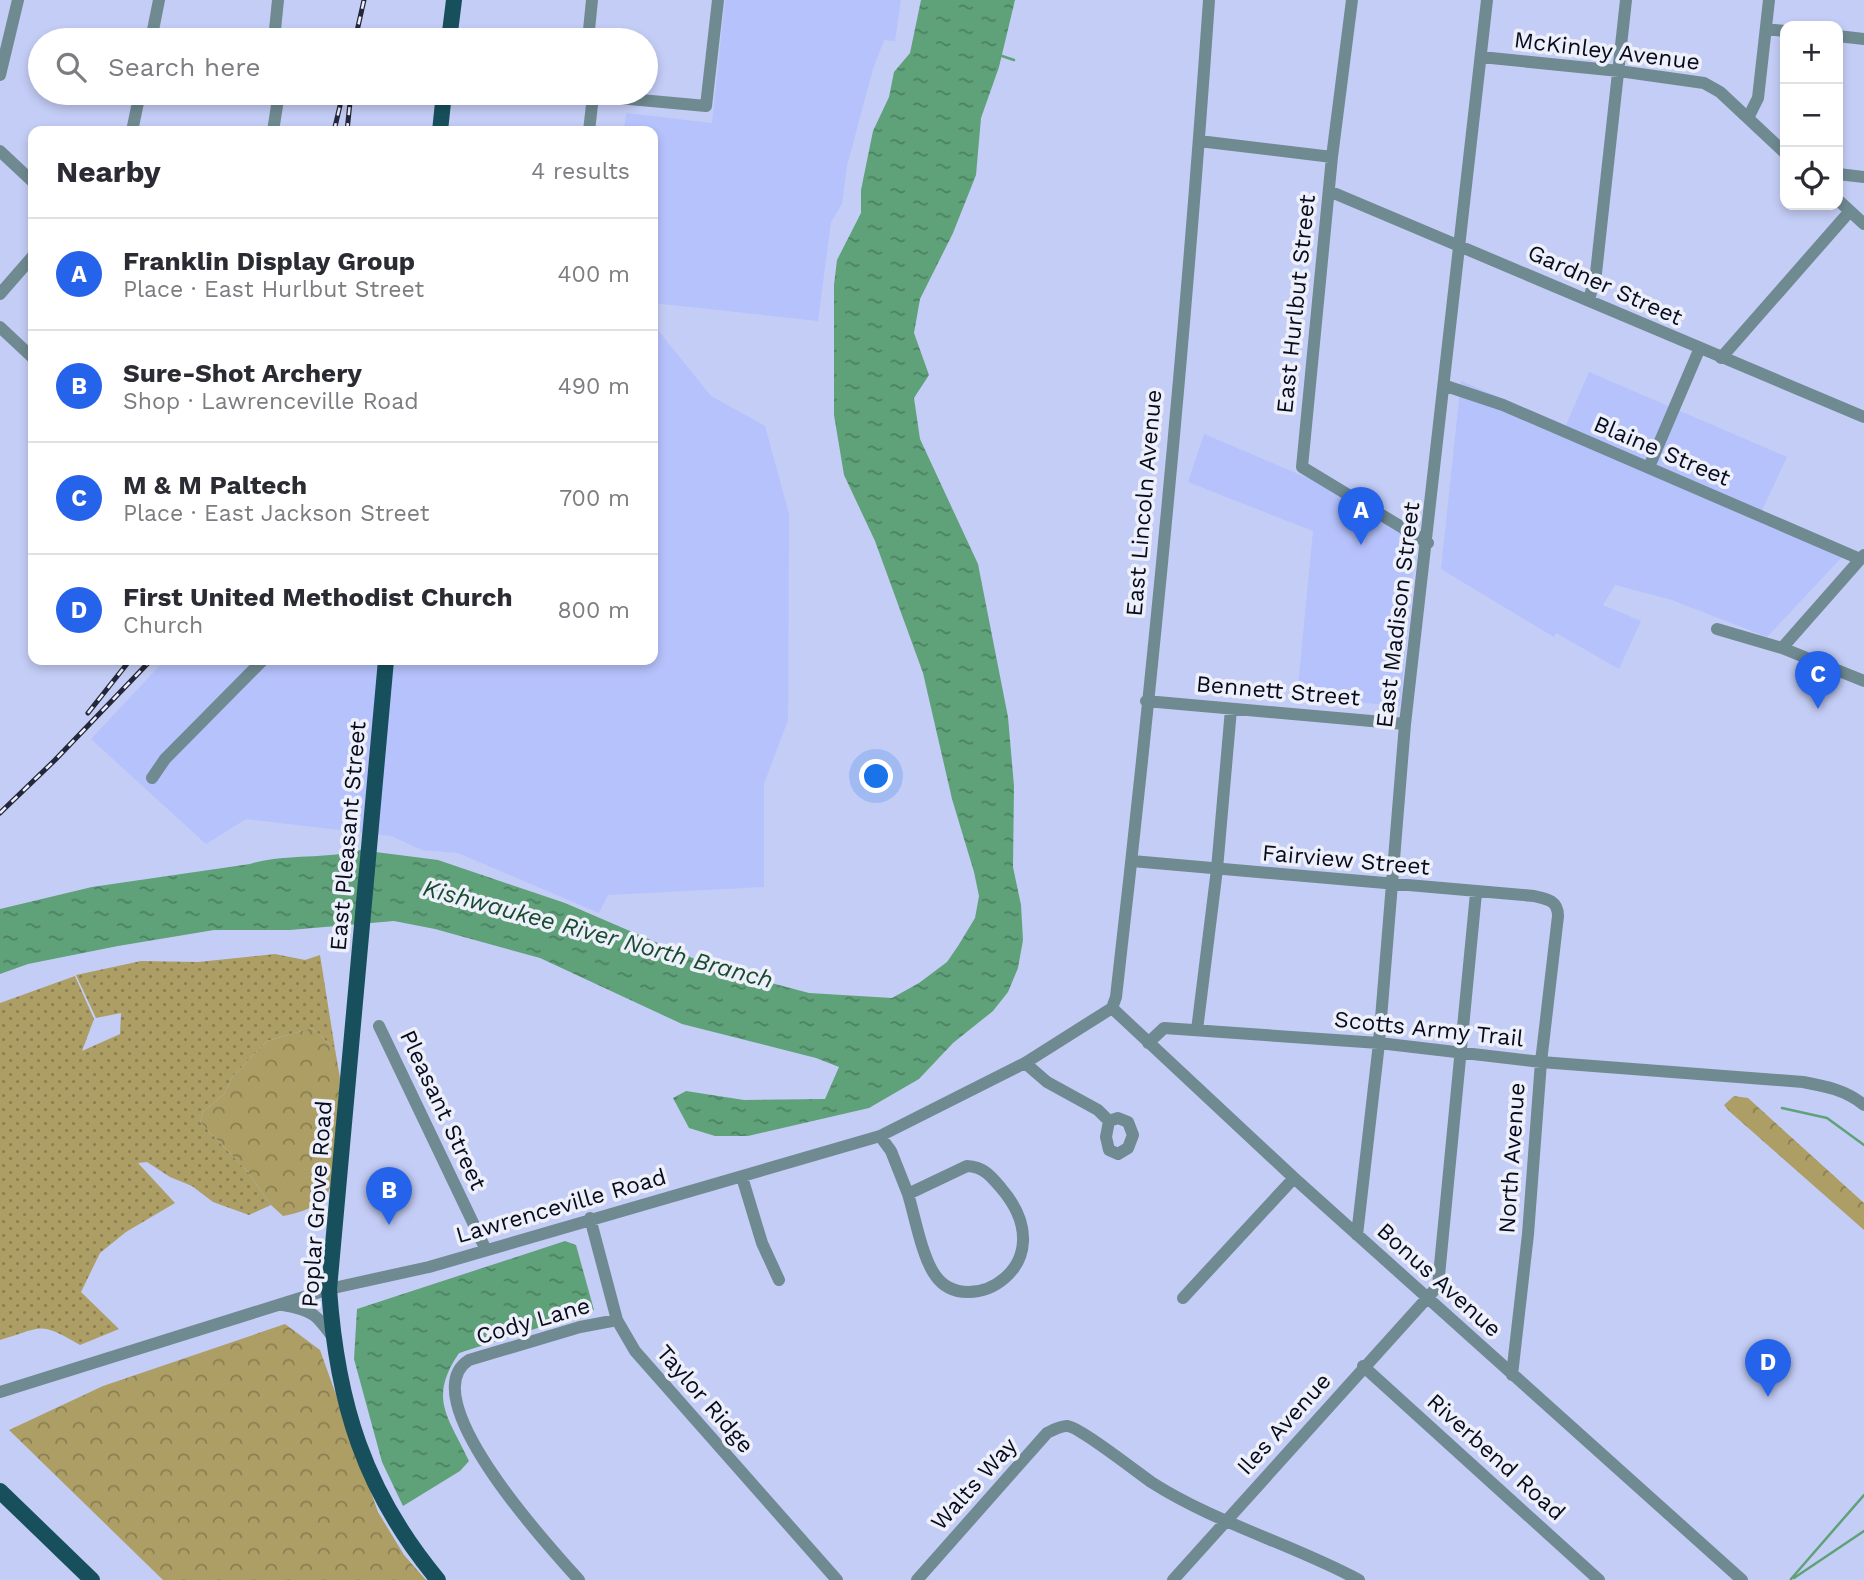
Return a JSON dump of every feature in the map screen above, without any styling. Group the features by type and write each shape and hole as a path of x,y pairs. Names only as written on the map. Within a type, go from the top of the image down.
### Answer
{"main road":[{"path":"450,28 454,0"},
{"path":"441,126 443,105"},
{"name":"East Pleasant Street","path":"354,1016 386,665"},
{"name":"Poplar Grove Road","path":"354,1016 329,1289 334,1339 349,1421 361,1457 396,1524 438,1580"},
{"path":"0,1491 92,1580"}],"street":[{"path":"0,75 18,0"},
{"path":"153,28 159,0"},
{"path":"275,28 278,0"},
{"path":"590,28 592,0"},
{"path":"658,101 706,106 718,0"},
{"name":"East Lincoln Avenue","path":"1112,1008 1116,997 1132,861 1199,141 1209,0"},
{"name":"East Hurlbut Street","path":"1352,0 1332,157 1302,467 1428,543"},
{"name":"East Madison Street","path":"1357,1235 1379,1043 1405,724 1446,386 1487,0"},
{"path":"1589,300 1595,273 1626,0"},
{"path":"1748,118 1757,104 1769,0"},
{"path":"1766,29 1780,30"},
{"path":"1843,36 1864,38"},
{"name":"McKinley Avenue","path":"1481,57 1704,83 1720,92 1780,148"},
{"path":"133,126 137,105"},
{"path":"274,126 277,105"},
{"path":"588,105 589,126"},
{"path":"1199,141 1332,157"},
{"path":"0,151 28,176"},
{"path":"1843,175 1864,177"},
{"name":"Gardner Street","path":"1329,191 1864,417"},
{"path":"1843,205 1864,224"},
{"path":"1721,358 1850,211"},
{"path":"0,293 28,262"},
{"path":"0,327 28,353"},
{"path":"1649,467 1699,349"},
{"name":"Blaine Street","path":"1446,386 1503,405 1862,557"},
{"path":"1782,648 1862,557"},
{"path":"1717,629 1782,648 1864,681"},
{"path":"152,778 165,759 258,665"},
{"name":"Bennett Street","path":"1146,701 1405,724"},
{"path":"1197,1030 1217,869 1231,709"},
{"name":"Fairview Street","path":"1132,861 1393,886 1534,896 1554,903"},
{"name":"Iles Avenue","path":"1173,1580 1425,1296 1438,1286 1476,893"},
{"name":"North Avenue","path":"1512,1375 1528,1234 1541,1062 1558,916 1554,903"},
{"name":"Bonus Avenue","path":"1112,1008 1294,1178 1742,1580"},
{"name":"Lawrenceville Road","path":"0,1392 329,1289 429,1267 590,1218 880,1136 1025,1063 1112,1008"},
{"name":"Pleasant Street","path":"379,1026 486,1250"},
{"name":"Scotts Army Trail","path":"1148,1043 1164,1028 1379,1043 1541,1062 1711,1073 1834,1088 1853,1096 1864,1105"},
{"path":"1025,1063 1047,1082 1098,1110 1109,1121"},
{"path":"880,1136 891,1151 908,1194 933,1273 949,1288 962,1292 984,1290 1013,1268 1021,1257 1026,1242 1021,1220 1006,1193 983,1169 975,1166 960,1168 908,1194"},
{"path":"742,1177 762,1243 779,1280"},
{"path":"1183,1298 1294,1178"},
{"name":"Taylor Ridge","path":"590,1218 617,1320 635,1351 837,1580"},
{"path":"279,1304 307,1309 318,1317 334,1339"},
{"name":"Cody Lane","path":"579,1580 526,1520 492,1476 476,1448 456,1392 457,1374 469,1360 580,1327 617,1320"},
{"name":"Riverbend Road","path":"1363,1366 1599,1580"},
{"name":"Walts Way","path":"917,1580 1047,1433 1068,1426 1077,1428 1159,1487 1226,1521"},
{"path":"1226,1521 1317,1558 1359,1580"}],"shaded area":[{"path":"725,0 901,0 895,41 884,40 873,69 847,166 842,204 831,222 818,321 658,304 658,126 625,126 626,113 712,123"},
{"path":"658,330 711,396 765,426 789,514 788,720 764,784 764,887 608,895 599,913 458,853 422,850 391,836 246,819 206,844 91,739 160,665 658,665"},
{"path":"1589,372 1787,457 1758,519 1843,556 1767,637 1672,600 1615,585 1603,605 1641,621 1619,669 1556,633 1554,637 1441,569 1461,381 1566,425"},
{"path":"1204,434 1348,495 1416,540 1400,706 1297,697 1313,531 1188,482"}],"green space":[{"path":"275,954 305,960 320,955 335,1049 312,1028 267,1041 233,1076 224,1094 203,1112 200,1122 247,1171 271,1205 249,1215 213,1202 192,1186 170,1177 147,1162 138,1163 175,1203 126,1232 100,1253 81,1292 119,1329 80,1345 47,1329 33,1330 0,1340 0,1003 75,976 94,1019 82,1051 120,1034 121,1013 96,1018 76,975 141,961 198,962"},
{"path":"312,1028 335,1049 340,1078 333,1180 326,1195 314,1206 283,1216 271,1205 247,1171 200,1122 203,1112 224,1094 233,1076 267,1041"},
{"path":"1734,1096 1748,1098 1864,1203 1864,1230 1729,1111 1724,1105"},
{"path":"285,1324 320,1350 378,1512 404,1555 426,1580 163,1580 9,1430 103,1386"}],"water":[{"name":"Kishwaukee River North Branch","path":"921,0 1015,0 999,67 981,118 976,175 953,233 920,299 914,333 929,375 914,398 920,439 978,564 1008,717 1014,786 1013,867 1021,905 1023,940 1018,968 1008,992 993,1011 953,1043 919,1079 869,1108 748,1136 715,1136 689,1128 673,1098 686,1091 744,1100 825,1099 839,1067 816,1058 682,1024 540,958 435,929 394,921 290,930 214,930 28,964 0,974 0,909 92,887 277,859 360,850 438,860 565,903 718,969 809,993 892,998 919,983 947,962 975,918 979,896 952,799 923,673 875,541 844,475 834,415 834,285 837,260 861,213 861,190 873,131 889,97 894,72 910,53"},
{"path":"565,1241 576,1245 594,1310 459,1353 445,1383 444,1407 469,1461 460,1471 403,1506 382,1462 354,1359 357,1309"}],"waterway":[{"path":"1002,56 1014,60"},
{"path":"1782,1108 1827,1118 1864,1145"},
{"path":"1791,1579 1864,1495"},
{"path":"1794,1578 1864,1531"}],"railway":[{"path":"358,28 364,0"},
{"path":"335,126 340,105"},
{"path":"348,126 350,105"},
{"path":"88,713 126,665"},
{"path":"0,813 146,665"}],"place":[{"name":"Franklin Display Group","path":"1361,545"},
{"name":"M & M Paltech","path":"1818,709"},
{"name":"Sure-Shot Archery","path":"389,1225"},
{"name":"First United Methodist Church","path":"1768,1397"}]}
